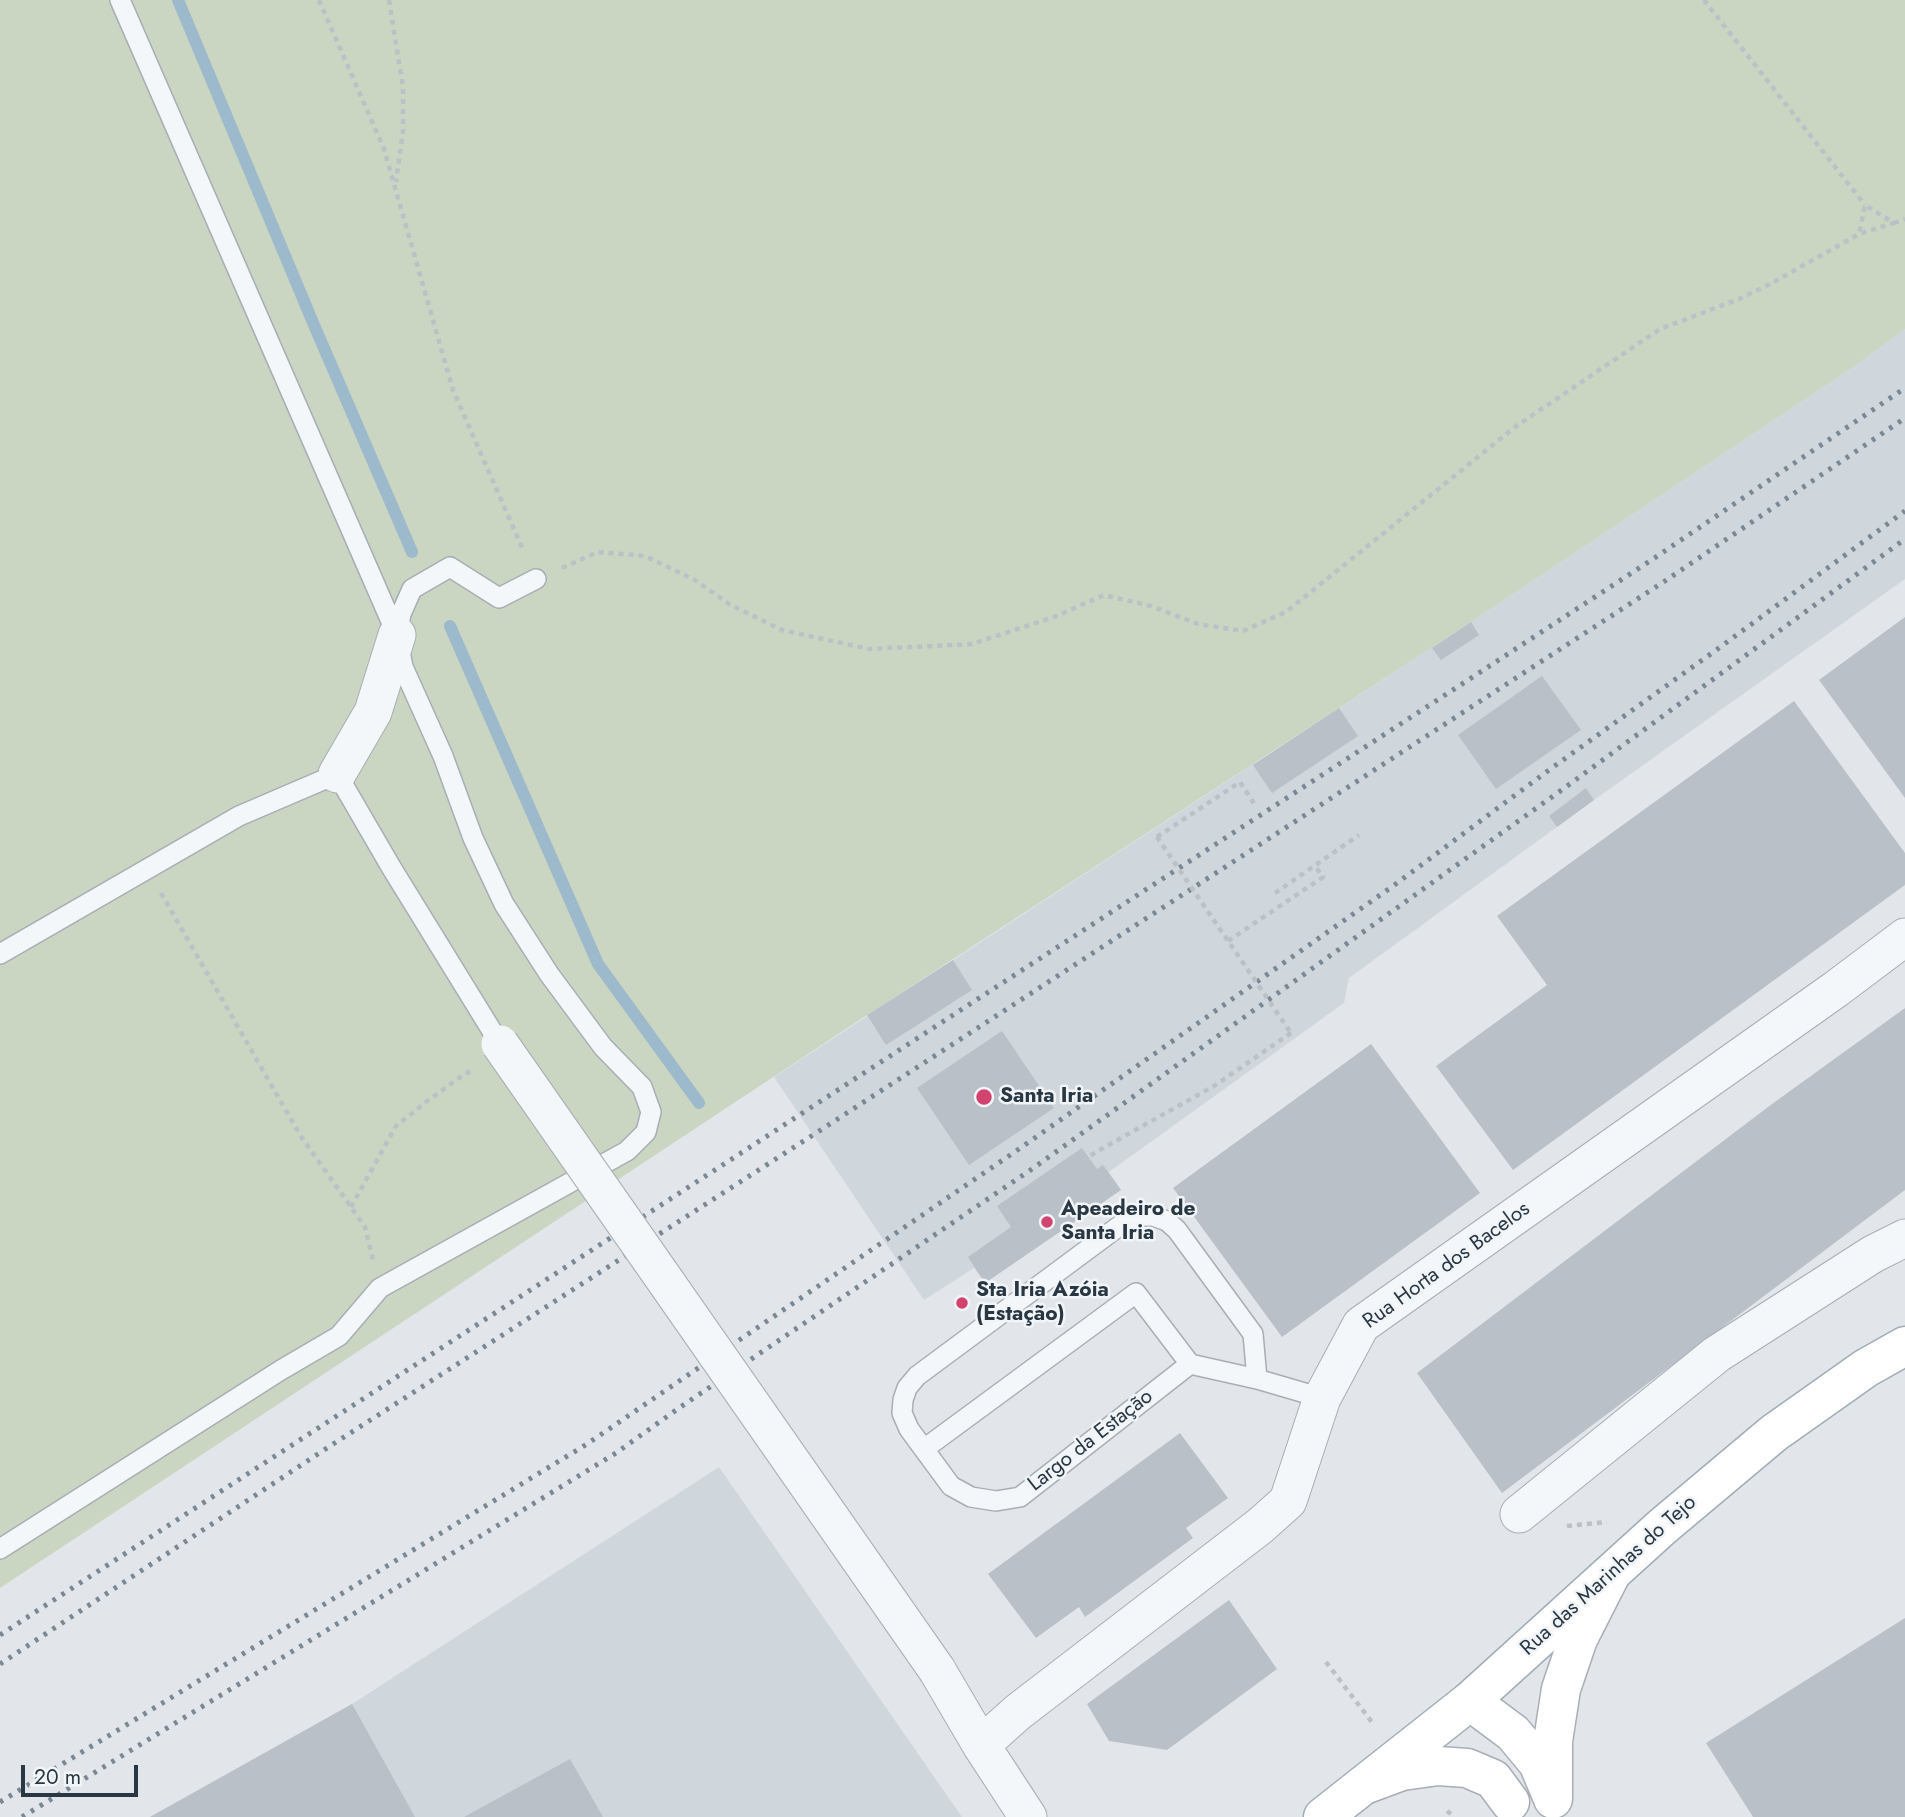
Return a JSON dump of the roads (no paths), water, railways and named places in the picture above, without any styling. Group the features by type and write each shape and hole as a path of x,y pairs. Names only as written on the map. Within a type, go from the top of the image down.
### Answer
{"main road":[{"name":"Rua das Marinhas do Tejo","path":"1323,1817 1469,1701 1662,1527 1773,1433 1866,1368 1905,1346"},
{"path":"1553,1808 1553,1741 1561,1689 1578,1639 1613,1571"},
{"path":"1469,1701 1513,1733 1538,1763 1553,1808"},
{"path":"1469,1701 1479,1732 1513,1810"},
{"path":"1363,1786 1402,1771 1438,1766 1467,1768 1493,1779 1513,1810"}],"street":[{"path":"337,774 373,712 397,635"},
{"name":"Rua Horta dos Bacelos","path":"981,1745 1018,1712 1260,1527 1288,1501 1322,1398 1361,1325 1825,997 1905,937"},
{"path":"500,1044 937,1670 1028,1817"},
{"path":"1519,1514 1717,1354 1874,1254 1905,1238"}],"lane":[{"path":"0,1549 339,1336 380,1288 627,1151 646,1132 651,1112 642,1087 603,1047 549,974 505,904 473,838 443,756 402,667 397,635 120,0"},
{"path":"397,635 401,614 412,589 450,567 499,598 536,579"},
{"path":"0,954 239,816 337,774 500,1044"},
{"name":"Largo da Estação","path":"1190,1364 1020,1497 996,1501 971,1497 951,1486 909,1429 902,1413 907,1388 917,1376 1126,1221 1139,1216 1153,1216 1167,1221 1177,1230 1253,1334 1257,1379"},
{"path":"924,1449 1136,1293 1190,1364 1257,1379 1322,1398"}],"waterway":[{"path":"178,0 412,552"},
{"path":"450,626 598,964 699,1103"}],"railway":[{"path":"0,1635 1485,669 1905,388"},
{"path":"0,1664 327,1448 1665,581 1905,418"},
{"path":"0,1802 587,1444 1019,1149 1393,886 1905,511"},
{"path":"22,1817 616,1453 1032,1169 1563,789 1905,539"}],"place":[{"name":"Santa Iria","path":"984,1097"},
{"name":"Apeadeiro de Santa Iria","path":"1047,1222"},
{"name":"Sta Iria Azóia (Estação)","path":"962,1303"}]}
